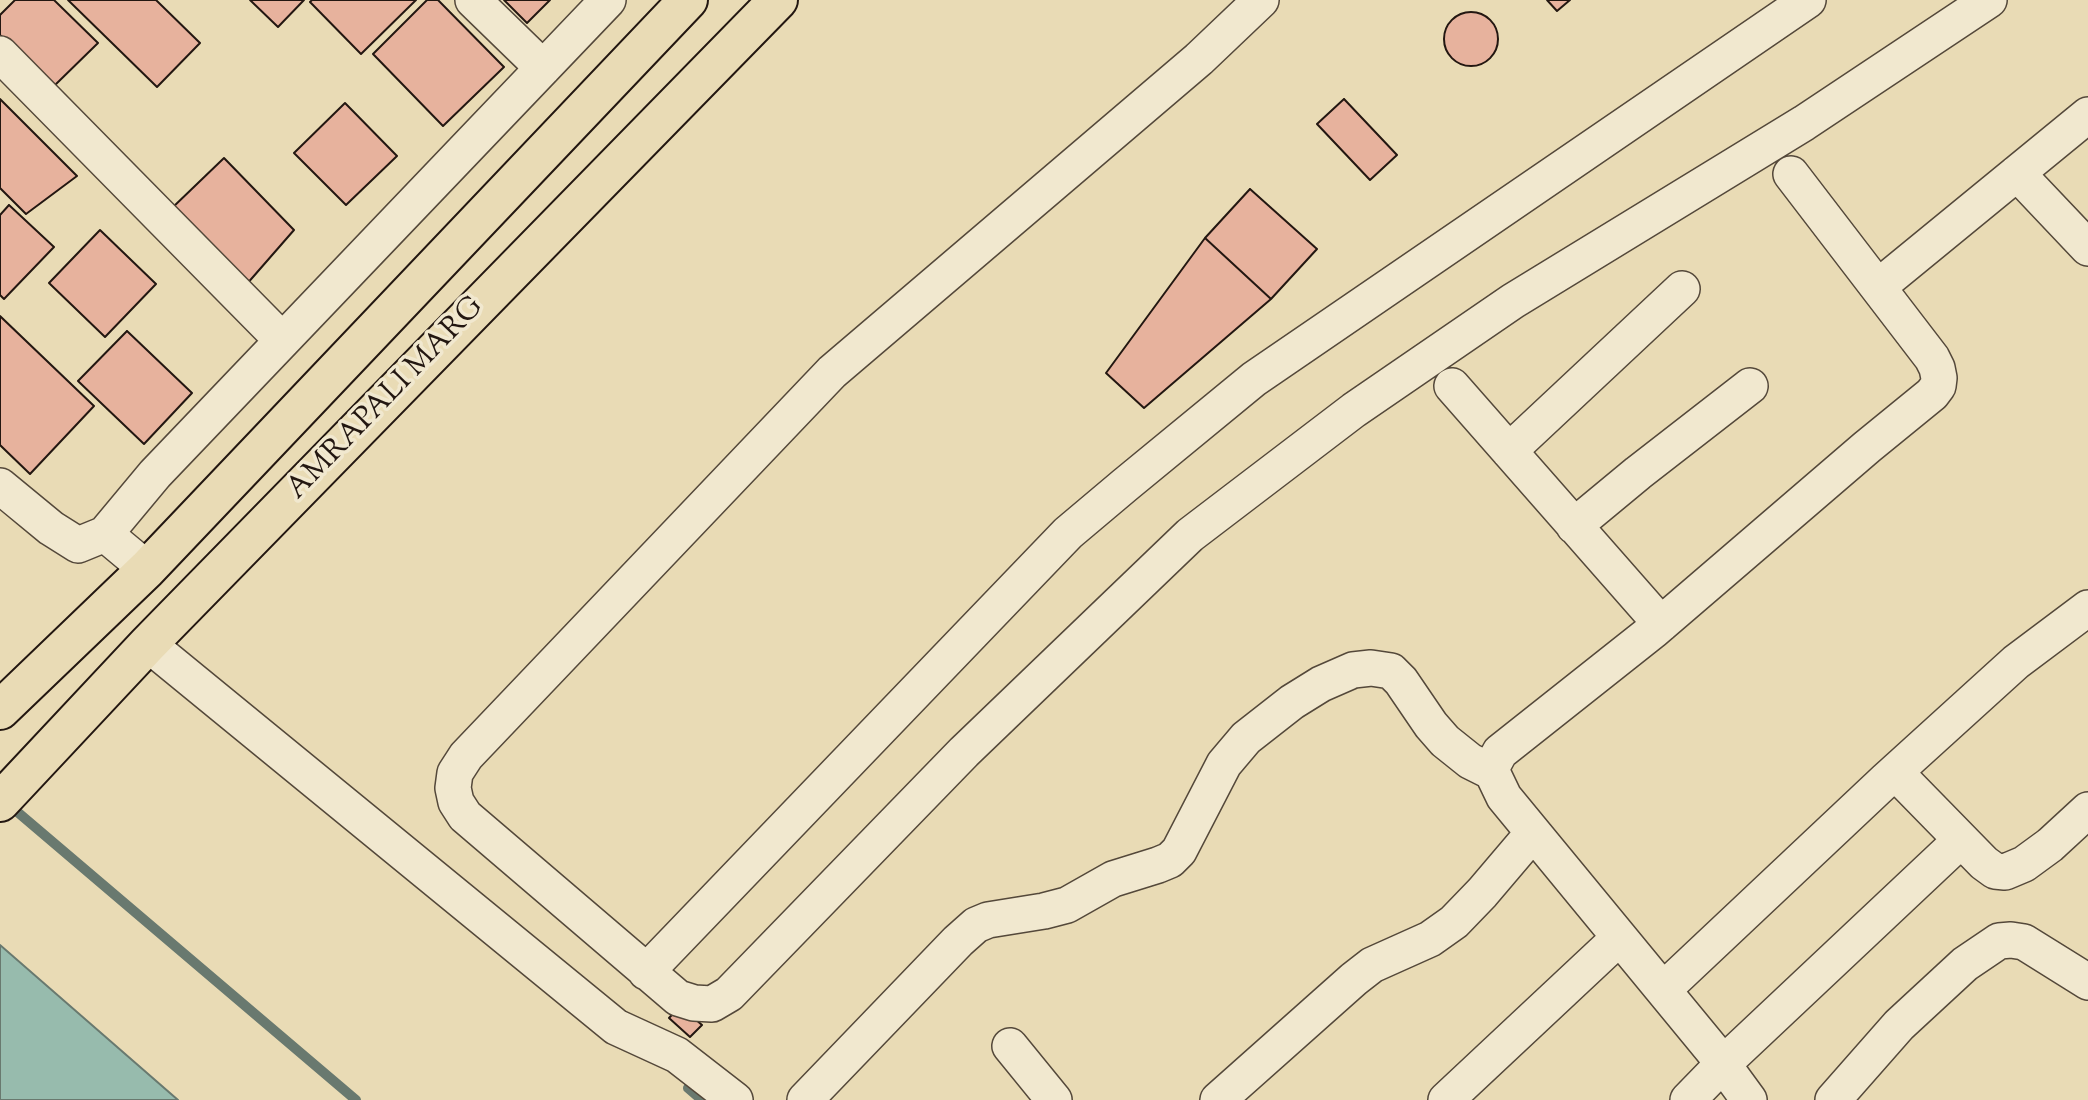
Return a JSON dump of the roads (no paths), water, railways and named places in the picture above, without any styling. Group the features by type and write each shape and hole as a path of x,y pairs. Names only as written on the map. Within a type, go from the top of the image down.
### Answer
{"main road":[{"name":"AMRAPALI MARG","path":"4,706 147,569 688,0"},
{"name":"AMRAPALI MARG","path":"0,802 148,644 778,0"}],"street":[{"path":"473,0 543,68"},
{"path":"0,486 51,528 78,545 105,534 155,474 608,0"},
{"path":"1261,0 1199,59 832,372 466,756 455,773 453,788 456,802 465,816 678,998 694,1003 712,1004 729,994 964,752 1190,535 1354,410 1513,301 1804,122 1989,0"},
{"path":"646,972 1068,533 1125,485 1254,379 1808,0"},
{"path":"0,54 282,340"},
{"path":"1878,287 2088,115"},
{"path":"2017,173 2088,248"},
{"path":"1492,772 1500,752 1661,624 1923,402 1938,386 1939,378 1932,358 1791,174"},
{"path":"1510,451 1682,289"},
{"path":"1452,386 1661,624"},
{"path":"1574,526 1637,472 1750,386"},
{"path":"105,534 147,569"},
{"path":"1662,990 2016,662 2088,608"},
{"path":"148,644 616,1027 677,1055 735,1100"},
{"path":"805,1100 976,925 1067,905 1113,879 1170,860 1179,851 1224,764 1247,738 1292,702 1321,684 1353,670 1371,668 1391,671 1445,741 1470,761 1492,772 1504,797 1723,1064 1749,1100"},
{"path":"1895,772 1995,871 2005,872 2024,864 2050,845 2088,810"},
{"path":"1218,1100 1353,979 1372,965 1430,939 1454,922 1533,833"},
{"path":"1688,1100 1961,840"},
{"path":"1446,1100 1619,938"},
{"path":"1833,1100 1899,1025 1965,964 2000,941 2024,942 2088,982"},
{"path":"1010,1046 1054,1100"}],"waterway":[{"path":"8,804 356,1100"},
{"path":"688,1088 702,1100"}]}
